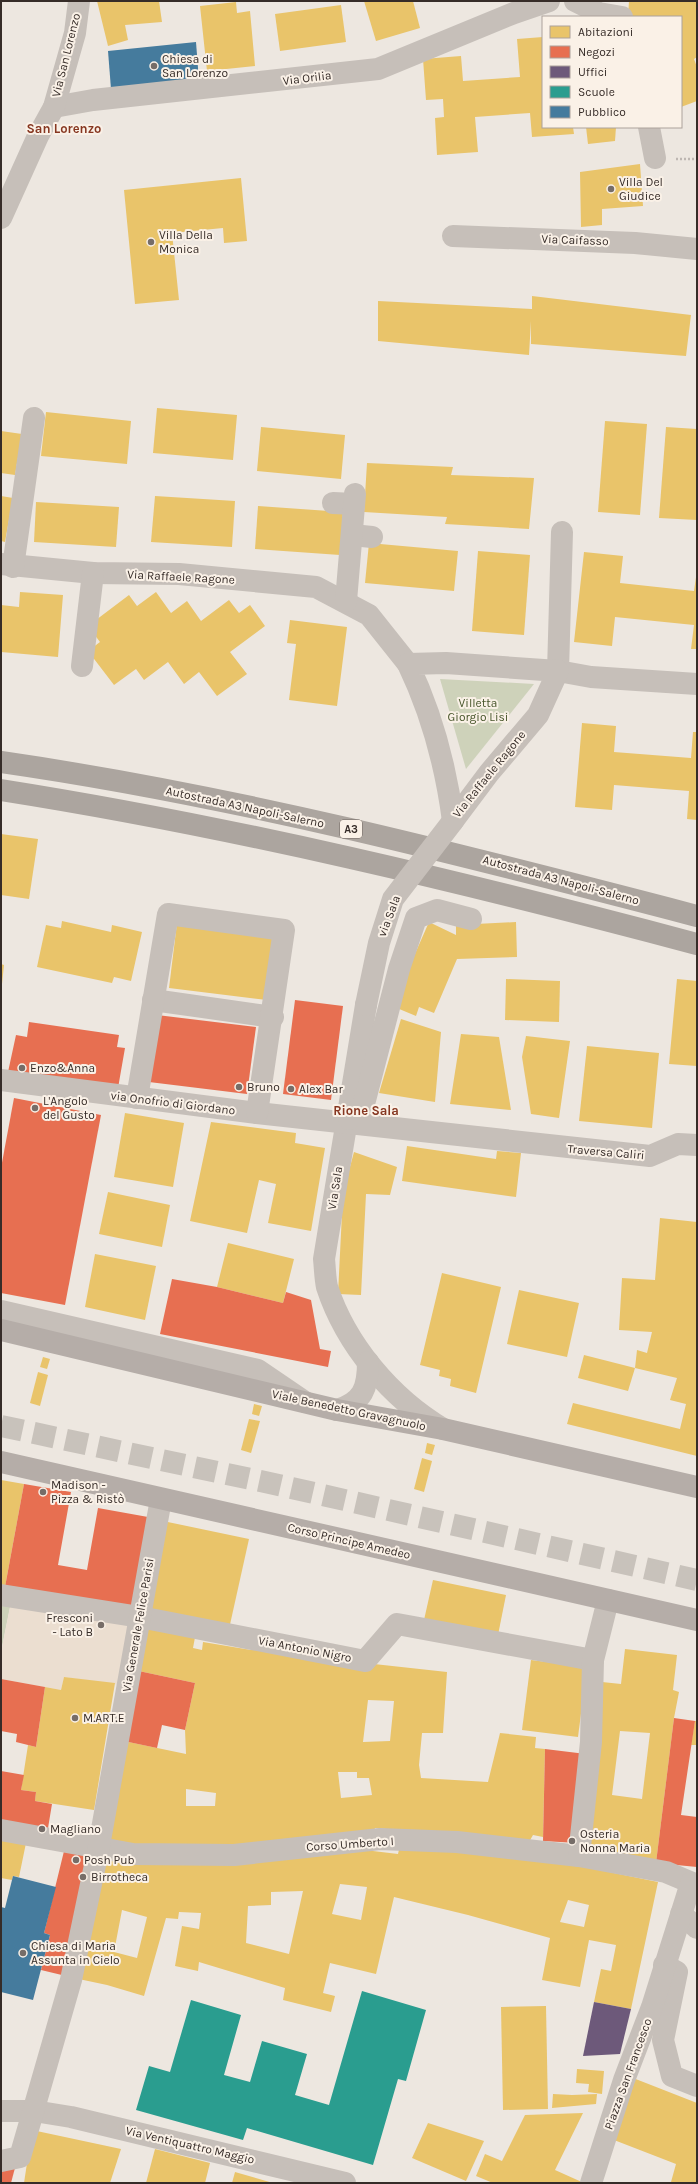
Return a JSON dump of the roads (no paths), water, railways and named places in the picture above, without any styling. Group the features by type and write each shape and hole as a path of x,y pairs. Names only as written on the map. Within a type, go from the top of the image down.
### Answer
{"highway":[{"name":"Autostrada A3 Napoli-Salerno","path":"1,762 124,782 281,813 556,878 697,916"},
{"name":"A3","path":"1,790 121,810 264,837 456,882 697,944"}],"main road":[{"name":"Viale Benedetto Gravagnuolo","path":"1,1330 337,1410 443,1429 697,1487"},
{"name":"Corso Principe Amedeo","path":"1,1462 697,1620"}],"street":[{"name":"Via San Lorenzo","path":"1,218 38,136 54,107 74,34 79,1"},
{"name":"Via Orilia","path":"54,107 93,100 378,69 511,7 549,1"},
{"path":"575,1 599,13 623,11"},
{"path":"649,128 655,158"},
{"name":"Via Caifasso","path":"453,236 635,243 697,249"},
{"name":"Via Raffaele Ragone","path":"34,418 7,565 93,573 179,574 316,587 346,601 369,615 408,664 423,696 445,770 453,821"},
{"path":"346,601 362,536 348,500"},
{"name":"Via Raffaele Ragone","path":"453,821 488,773 538,715 558,671 562,532"},
{"path":"82,666 93,573"},
{"path":"408,664 446,663 558,671 591,678 697,684"},
{"path":"538,715 564,690 591,678"},
{"name":"via Sala","path":"366,1005 379,943 393,899 453,821"},
{"path":"346,1123 364,1104 399,969 416,918 437,910 471,920"},
{"path":"137,1098 168,914 284,930 273,1017 257,1113"},
{"path":"154,1000 273,1017"},
{"name":"Via Sala","path":"366,1005 324,1259 327,1285 338,1313 368,1362 396,1394 412,1408 443,1429"},
{"name":"via Onofrio di Giordano","path":"1,1080 346,1123"},
{"name":"Traversa Caliri","path":"346,1123 561,1148 650,1156 678,1144 697,1145"},
{"path":"1,1311 258,1370 306,1402"},
{"path":"337,1410 356,1402 362,1393 368,1376 368,1362"},
{"name":"Via Generale Felice Parisi","path":"1,2161 20,2157 71,1980 98,1846 161,1499"},
{"name":"Via Antonio Nigro","path":"1,1594 140,1617 365,1661 397,1624 593,1660"},
{"path":"579,1856 591,1742 593,1660 608,1600"},
{"name":"Corso Umberto I","path":"1,1830 98,1846 133,1854 234,1855 380,1839 457,1842 579,1856 666,1872 694,1884"},
{"name":"Piazza San Francesco","path":"590,2183 624,2080 652,2008 664,1965 681,1914 694,1884"},
{"path":"681,1914 697,1928"},
{"name":"Piazza San Francesco","path":"664,1965 677,1972 663,2040 670,2069 672,2076 697,2086"},
{"name":"Via Ventiquattro Maggio","path":"1,2111 34,2110 87,2121 345,2183"}],"tunnel":[{"path":"1,1426 274,1484 697,1580"}],"place":[{"name":"Chiesa di San Lorenzo","path":"154,66"},
{"name":"Villa Del Giudice","path":"611,189"},
{"name":"Villa Della Monica","path":"151,242"},
{"name":"Enzo&Anna","path":"22,1068"},
{"name":"Bruno","path":"239,1087"},
{"name":"Alex Bar","path":"291,1089"},
{"name":"L'Angolo del Gusto","path":"35,1108"},
{"name":"Madison - Pizza & Ristò","path":"43,1492"},
{"name":"Fresconi - Lato B","path":"101,1625"},
{"name":"M.ART.E","path":"75,1718"},
{"name":"Magliano","path":"42,1829"},
{"name":"Osteria Nonna Maria","path":"572,1841"},
{"name":"Posh Pub","path":"76,1860"},
{"name":"Birrotheca","path":"83,1877"},
{"name":"Chiesa di Maria Assunta in Cielo","path":"23,1953"}],"district":[{"name":"San Lorenzo","path":"64,128"},
{"name":"Rione Sala","path":"366,1110"}],"park label":[{"name":"Villetta Giorgio Lisi","path":"478,710"}]}
